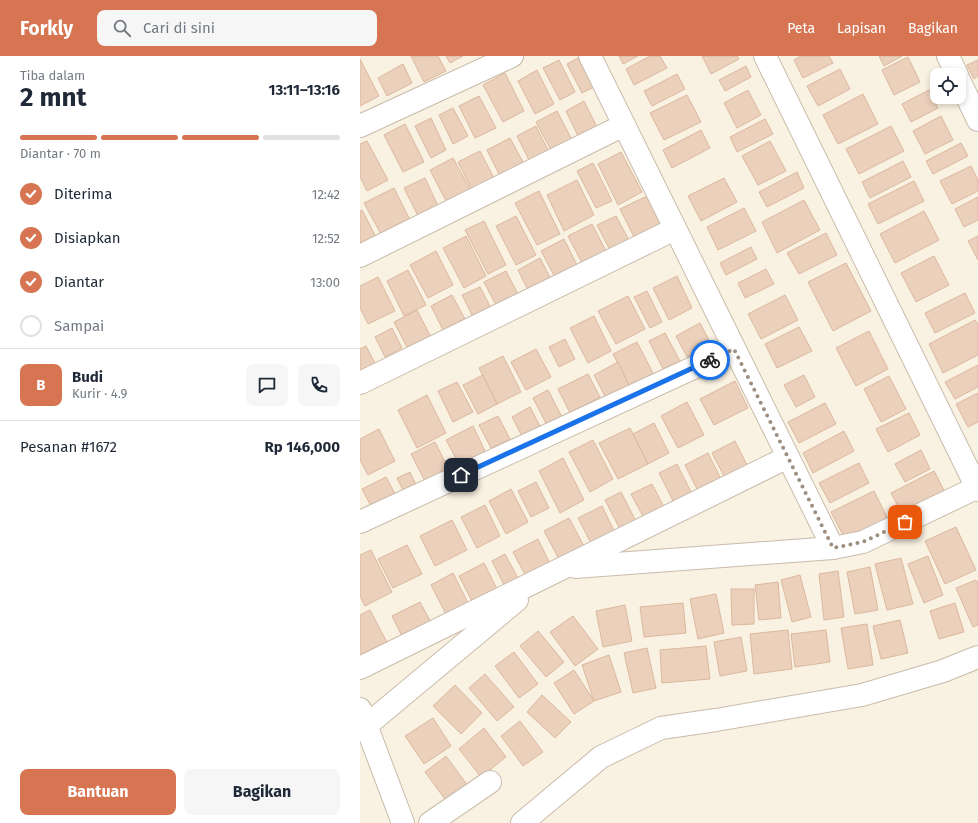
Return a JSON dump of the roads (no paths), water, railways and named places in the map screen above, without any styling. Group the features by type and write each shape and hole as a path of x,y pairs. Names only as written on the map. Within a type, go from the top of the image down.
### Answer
{"street":[{"path":"360,126 512,56"},
{"path":"590,56 833,548"},
{"path":"563,568 833,548 863,542 977,488 765,56"},
{"path":"948,56 954,68"},
{"path":"966,95 978,120"},
{"path":"360,256 624,126"},
{"path":"360,383 675,229"},
{"path":"360,522 734,349"},
{"path":"360,668 788,457"},
{"path":"404,823 363,717 544,578"},
{"path":"522,823 601,757 661,728 862,695 943,671 978,657"},
{"path":"430,823 490,782"}]}
